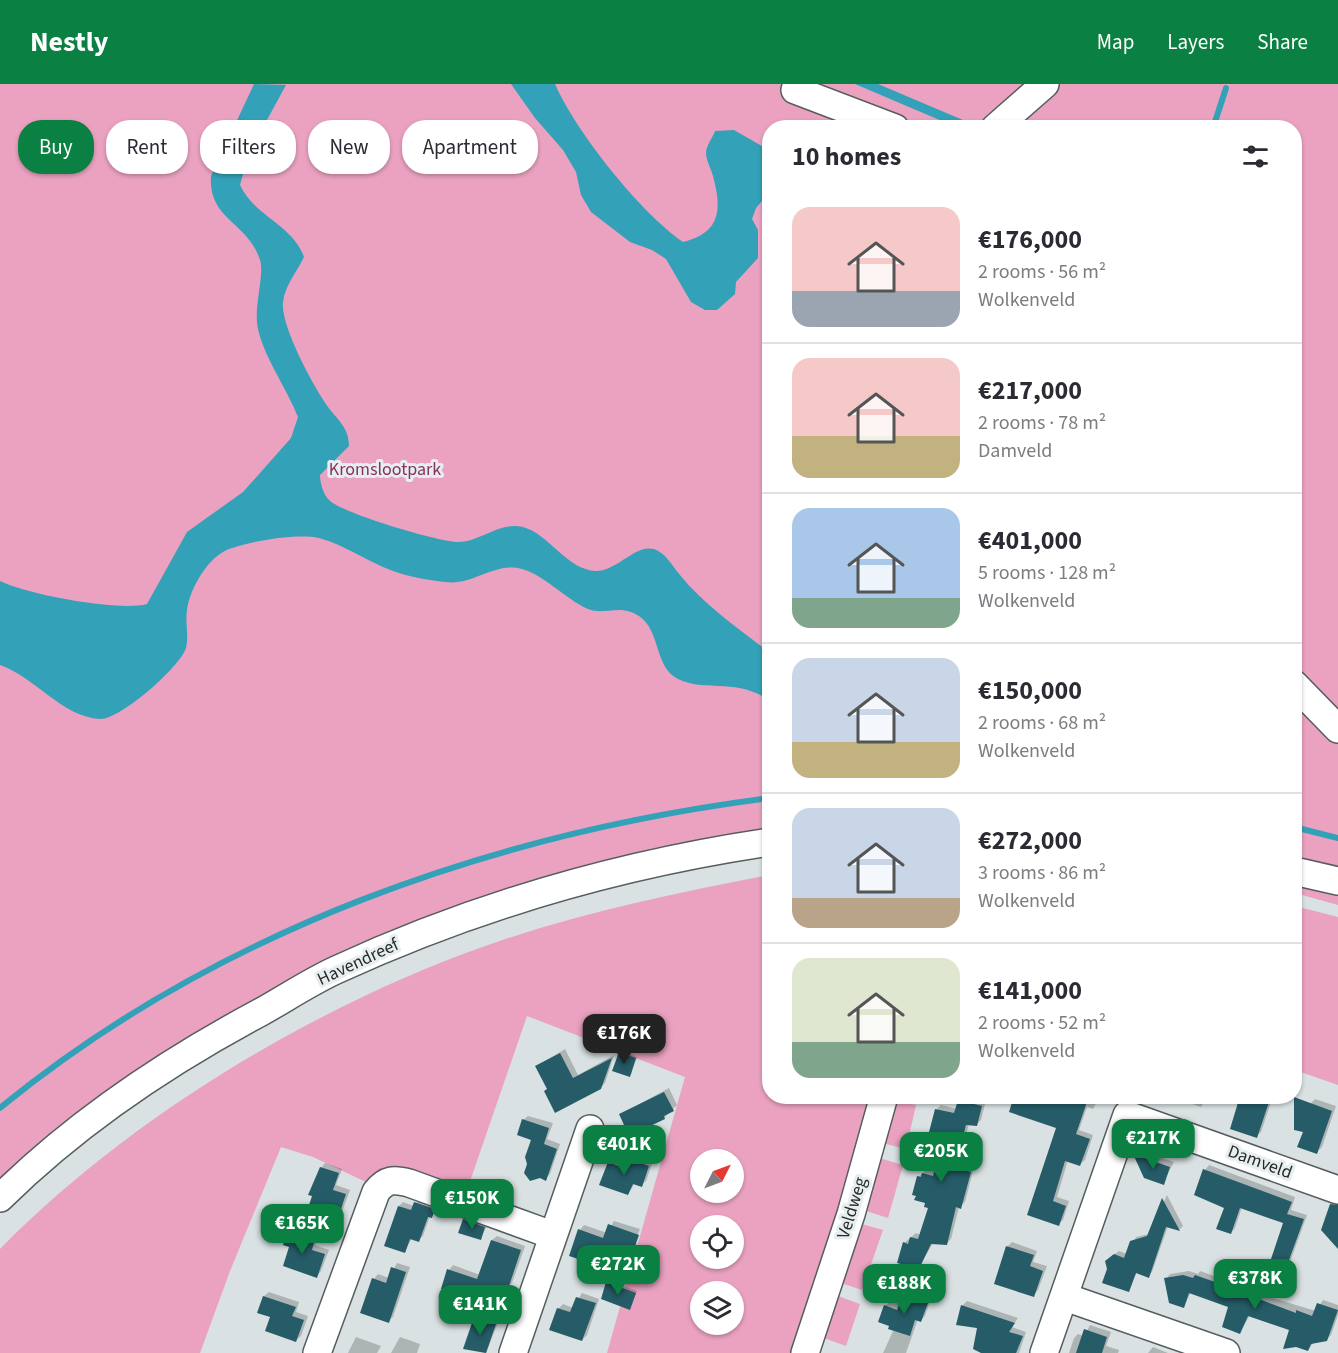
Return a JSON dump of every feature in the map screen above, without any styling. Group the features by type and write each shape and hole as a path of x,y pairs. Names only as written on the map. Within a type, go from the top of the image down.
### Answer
{"street":[{"path":"1004,120 1045,84"},
{"path":"796,87 876,120"},
{"path":"1302,692 1338,729"},
{"name":"Havendreef","path":"0,1198 88,1122 140,1085 204,1042 333,971 401,942 534,895 674,858 762,843"},
{"path":"1302,873 1338,881"},
{"name":"Veldweg","path":"805,1353 851,1214 882,1104"},
{"name":"Damveld","path":"1044,1353 1127,1114 1338,1190"},
{"path":"513,1353 590,1129"},
{"path":"317,1353 376,1192 384,1183 395,1179 409,1183 552,1235"},
{"path":"1065,1298 1226,1353"}],"green space":[{"name":"Kromslootpark","path":"0,84 1338,84 1338,869 1302,857 1302,120 762,120 762,831 654,848 597,863 423,923 0,1184"},
{"path":"762,876 762,1104 872,1104 796,1353 607,1353 685,1077 527,1016 466,1193 368,1183 313,1157 281,1147 230,1271 200,1353 0,1353 0,1249 51,1201 106,1155 165,1111 291,1033 356,1000 422,970 488,945 592,914"},
{"path":"1302,884 1338,894 1338,905 1302,895"},
{"path":"1302,908 1338,917 1338,1085 1302,1072"},
{"path":"893,1104 916,1105 906,1149 882,1143"},
{"path":"879,1158 903,1165 888,1218 863,1210"},
{"path":"858,1223 883,1230 862,1290 838,1282"},
{"path":"835,1295 860,1304 846,1346 821,1337"}],"water":[{"path":"254,84 286,85 267,120 237,120"},
{"path":"511,84 555,84 578,125 611,170 666,229 683,242 705,233 716,218 716,188 706,153 715,131 734,130 762,146 762,201 756,208 752,219 758,230 758,258 736,282 735,294 717,310 705,310 691,302 666,259 652,250 630,242 591,212 581,195 576,172 563,150 537,120"},
{"path":"855,84 878,84 963,120 940,120"},
{"path":"212,174 243,174 240,185 246,196 283,228 299,246 304,257 286,290 283,312 292,340 307,371 322,398 342,425 349,440 349,446 320,475 322,488 329,500 337,506 370,519 447,541 466,541 506,527 523,527 541,537 576,565 596,571 611,567 640,550 654,549 665,557 689,586 711,606 762,647 762,696 744,689 700,685 678,679 665,666 651,630 639,616 625,610 594,611 588,609 527,571 518,568 499,569 455,582 412,577 393,571 338,545 309,537 286,537 249,543 229,549 214,559 201,574 192,592 187,615 187,643 181,657 148,691 109,717 100,719 86,717 73,711 25,678 0,665 0,581 30,591 95,604 134,606 147,604 187,532 243,492 291,438 298,417 265,351 258,329 260,260 247,237 222,212 212,191"}],"building":[{"path":"619,1052 636,1058 630,1077 612,1071"},
{"path":"560,1053 573,1078 612,1058 601,1089 555,1113 544,1091 547,1089 535,1066"},
{"path":"664,1092 674,1111 664,1116 665,1119 629,1136 619,1114"},
{"path":"1302,1100 1332,1111 1317,1154 1297,1147 1303,1132 1294,1130 1294,1104 1302,1104"},
{"path":"957,1104 982,1106 977,1126 966,1125 955,1167 971,1172 961,1209 956,1207 947,1245 931,1244 919,1269 897,1263 903,1242 908,1244 910,1237 918,1239 928,1208 924,1207 925,1203 914,1200 916,1196 912,1195 917,1176 921,1177 922,1173 933,1176 944,1140 928,1136 935,1109 954,1113"},
{"path":"1012,1104 1086,1104 1076,1134 1090,1139 1080,1166 1065,1161 1053,1201 1066,1206 1059,1226 1027,1215 1056,1128 1009,1112"},
{"path":"1238,1104 1268,1104 1257,1138 1230,1129"},
{"path":"522,1119 549,1128 544,1144 557,1149 546,1181 540,1178 530,1181 524,1173 527,1164 525,1157 531,1140 517,1135"},
{"path":"1133,1154 1170,1167 1164,1185 1144,1178"},
{"path":"624,1157 649,1166 642,1187 633,1184 628,1195 599,1185 608,1162 621,1167"},
{"path":"320,1167 339,1173 333,1190 346,1194 339,1215 309,1205 312,1196 308,1195"},
{"path":"1203,1169 1292,1202 1287,1214 1304,1219 1285,1271 1269,1265 1283,1223 1240,1208 1231,1234 1216,1229 1224,1208 1194,1195"},
{"path":"1162,1198 1180,1231 1166,1227 1149,1278 1136,1273 1129,1292 1102,1283 1107,1269 1105,1261 1114,1254 1124,1258 1130,1241 1147,1236"},
{"path":"414,1202 435,1209 432,1218 428,1217 419,1242 410,1239 405,1253 384,1246 398,1206 411,1210"},
{"path":"1330,1204 1338,1205 1338,1249 1321,1230"},
{"path":"463,1219 485,1227 481,1240 458,1233"},
{"path":"608,1224 639,1235 634,1249 621,1245 612,1270 569,1256 578,1229 603,1238"},
{"path":"288,1230 315,1239 312,1250 325,1254 317,1278 283,1266 289,1247 283,1245"},
{"path":"491,1240 521,1250 508,1289 495,1285 485,1312 468,1305 470,1298 441,1289 447,1269 477,1279"},
{"path":"1006,1246 1034,1255 1030,1266 1043,1271 1034,1297 994,1284"},
{"path":"391,1267 406,1272 389,1323 360,1313 372,1278 386,1283"},
{"path":"1183,1275 1193,1278 1195,1275 1257,1294 1256,1298 1296,1313 1296,1310 1312,1316 1317,1303 1338,1310 1327,1341 1311,1344 1308,1351 1296,1347 1283,1349 1289,1330 1248,1316 1240,1334 1222,1327 1228,1307 1189,1293 1184,1308 1169,1303 1164,1278"},
{"path":"606,1282 636,1293 630,1310 601,1299"},
{"path":"903,1293 928,1303 921,1322 915,1320 910,1336 888,1329 889,1326 878,1322 884,1305 897,1310"},
{"path":"263,1296 296,1307 292,1316 304,1320 296,1342 265,1331 270,1317 257,1313"},
{"path":"576,1297 596,1303 582,1341 549,1330 557,1308 570,1312"},
{"path":"961,1305 1015,1323 1009,1332 1023,1336 1016,1353 981,1353 973,1349 977,1328 956,1325"},
{"path":"474,1317 496,1324 486,1353 463,1349"},
{"path":"1084,1329 1107,1337 1102,1353 1076,1353"}],"waterway":[{"path":"1216,120 1226,88"},
{"path":"0,1108 84,1045 173,989 266,941 363,899 462,865 564,836 667,814 762,799"},
{"path":"1302,829 1338,838"}]}
